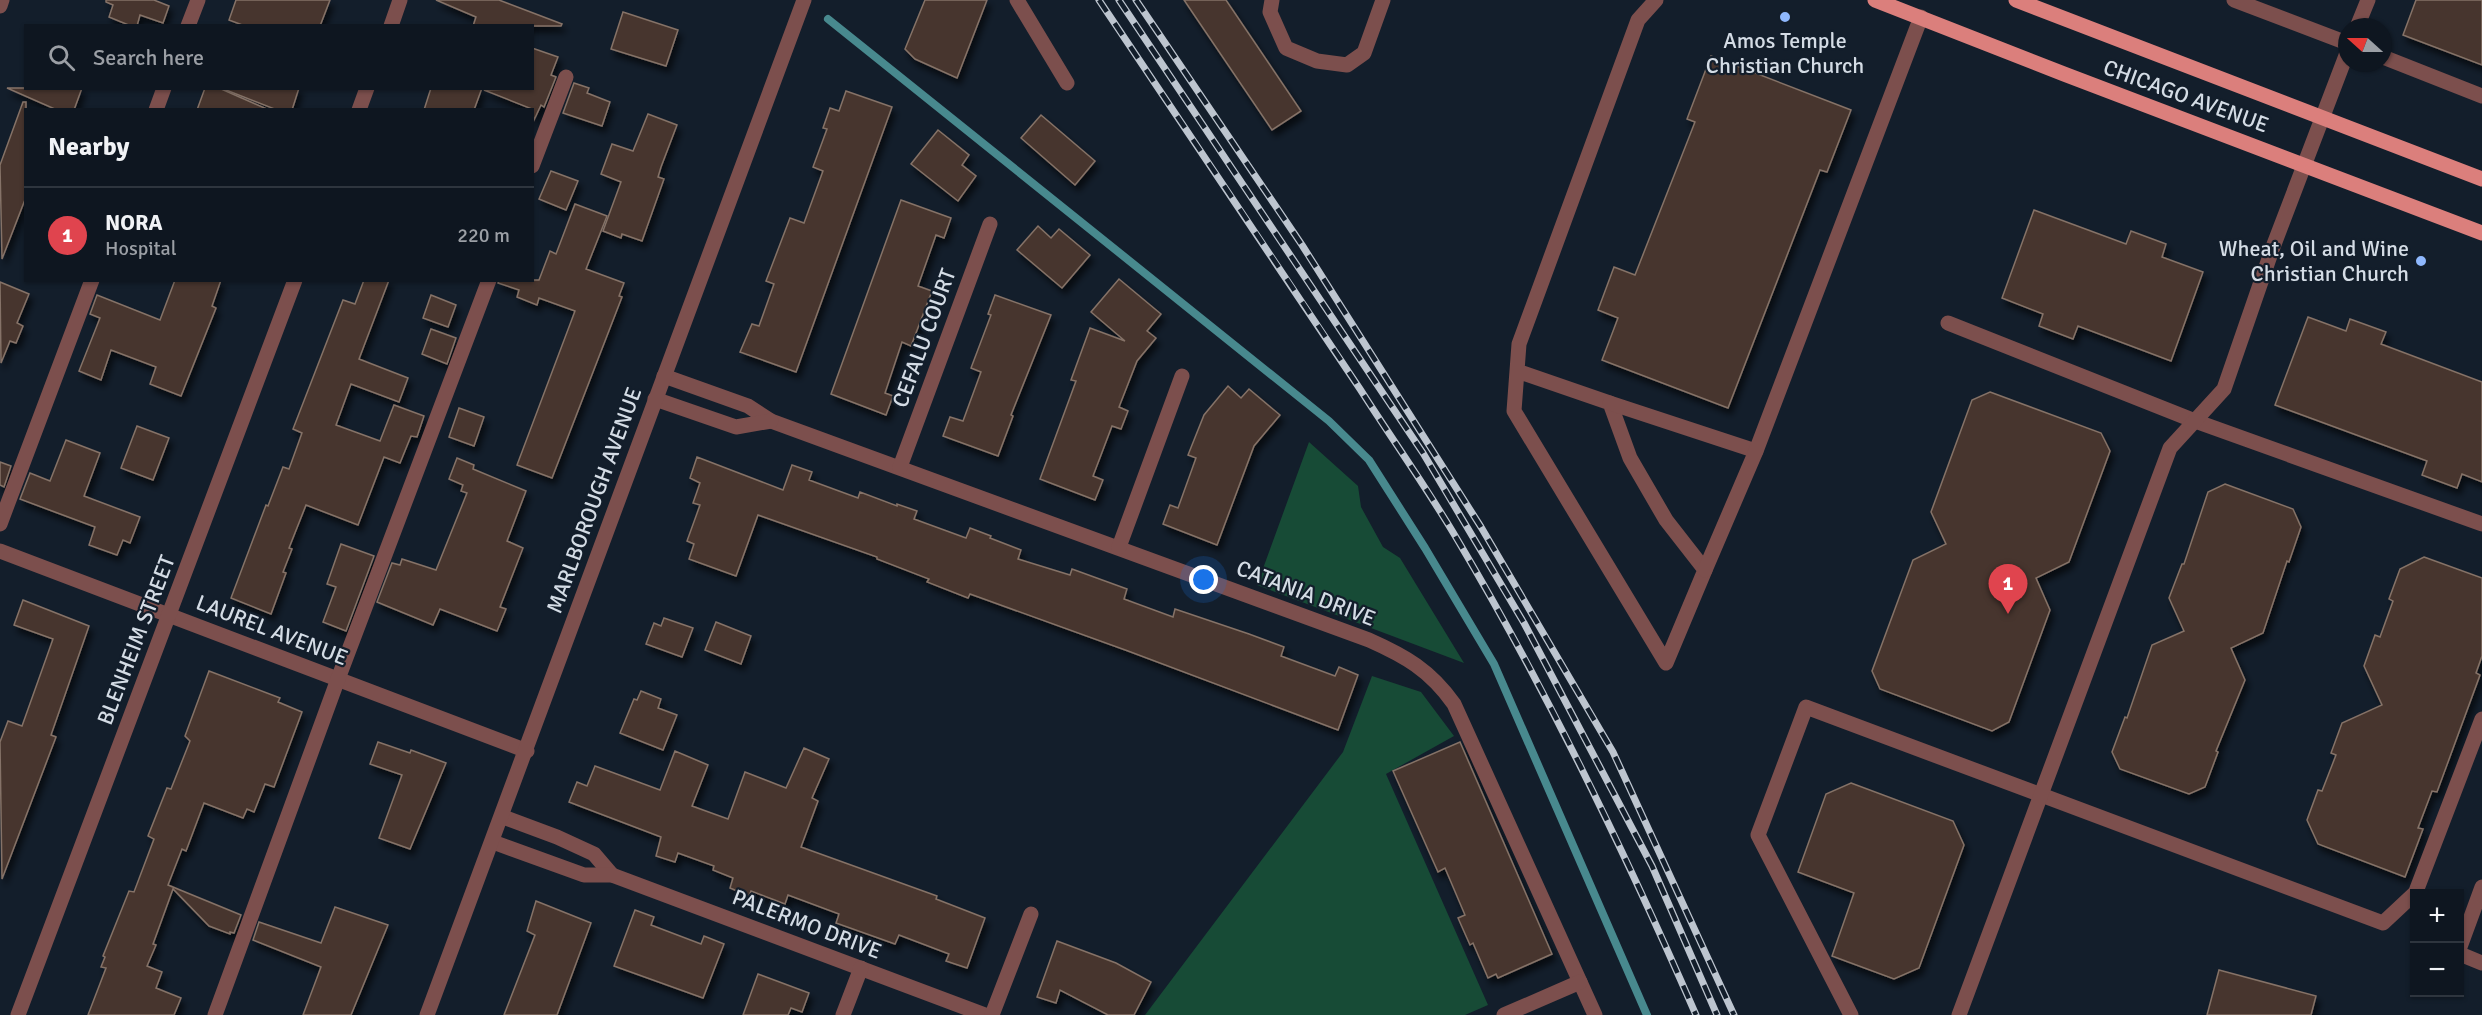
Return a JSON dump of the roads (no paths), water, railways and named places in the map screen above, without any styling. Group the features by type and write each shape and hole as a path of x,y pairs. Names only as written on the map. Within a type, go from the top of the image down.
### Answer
{"main road":[{"name":"CHICAGO AVENUE","path":"1875,0 2482,233"},
{"name":"CHICAGO AVENUE","path":"2016,0 2482,179"}],"street":[{"path":"0,6 2,0"},
{"path":"189,24 198,0"},
{"path":"392,24 400,0"},
{"name":"MARLBOROUGH AVENUE","path":"427,1015 527,751 804,0"},
{"path":"1017,0 1067,83"},
{"path":"1272,0 1270,12 1286,48 1317,61 1347,65 1364,52 1383,0"},
{"path":"1656,0 1638,20 1518,344 1514,411 1666,663 1756,451 1921,17"},
{"path":"2234,0 2338,40"},
{"path":"2361,18 2368,0"},
{"path":"2392,61 2482,96"},
{"path":"1959,1015 2170,448 2224,389 2273,247 2340,72"},
{"path":"534,160 566,77"},
{"path":"157,108 163,90"},
{"path":"360,108 366,90"},
{"name":"CEFALU COURT","path":"900,467 990,224"},
{"path":"0,524 91,282"},
{"name":"BLENHEIM STREET","path":"18,1015 294,282"},
{"path":"215,1015 338,679 488,282"},
{"path":"1948,323 2195,421 2482,524"},
{"path":"1517,371 1756,451"},
{"name":"CATANIA DRIVE","path":"664,376 748,406 771,421 1369,640 1397,652 1423,668 1441,686 1454,704 1595,1015"},
{"path":"1119,547 1182,376"},
{"name":"CATANIA DRIVE","path":"655,399 736,427 771,421"},
{"path":"1610,403 1630,458 1666,520 1706,570"},
{"name":"LAUREL AVENUE","path":"0,551 527,751"},
{"path":"1851,1015 1758,835 1806,707 2384,923 2410,899"},
{"path":"2417,889 2482,719"},
{"name":"PALERMO DRIVE","path":"502,817 557,837 594,854 612,874"},
{"name":"PALERMO DRIVE","path":"493,842 584,875 612,874 985,1015"},
{"path":"2461,943 2482,887"},
{"path":"992,1015 1030,914"},
{"path":"2464,956 2482,963"},
{"path":"843,1015 861,968"},
{"path":"1504,1015 1580,982"}],"waterway":[{"path":"828,19 1329,421 1369,460 1494,664 1647,1015"}],"railway":[{"path":"1099,0 1328,340 1457,539 1523,655 1584,773 1642,893 1696,1015"},
{"path":"1119,0 1423,453 1524,623 1652,866 1717,1015"},
{"path":"1136,0 1302,245 1481,527 1613,752 1734,1015"}],"place":[{"name":"Amos Temple Christian Church","path":"1785,17"},
{"name":"Wheat, Oil and Wine Christian Church","path":"2421,261"},
{"name":"NORA","path":"2008,614"}]}
